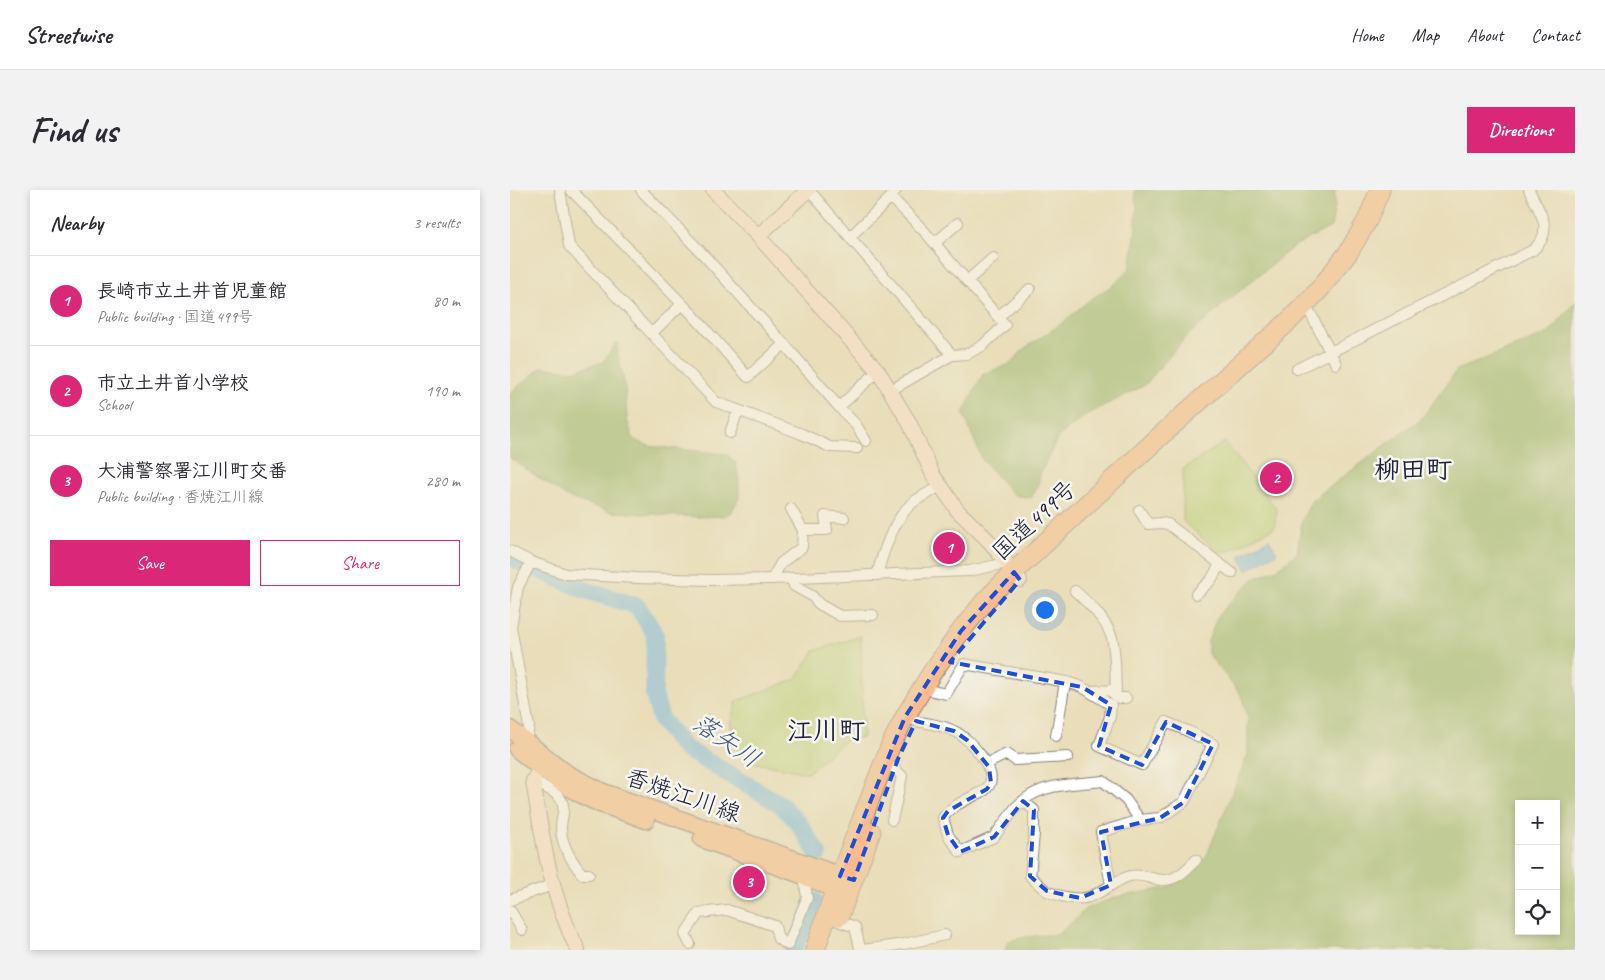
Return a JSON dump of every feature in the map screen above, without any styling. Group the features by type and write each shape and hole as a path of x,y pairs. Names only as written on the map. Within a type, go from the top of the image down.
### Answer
{"highway":[{"name":"国道499号","path":"827,950 838,921 844,884 890,747 905,717 961,630 985,601 1014,571 1158,438 1289,322 1319,290 1348,252 1367,221 1380,190"},
{"name":"国道499号","path":"815,950 916,721 932,691 958,652 990,611 1014,571 1054,550 1156,454 1298,328 1353,263 1374,227 1391,190"}],"main road":[{"name":"香焼江川線","path":"510,729 536,774 562,783 598,803 804,876 844,884"},
{"name":"香焼江川線","path":"520,747 603,792 844,884"}],"street":[{"path":"560,190 569,246 716,402 802,434 830,447 857,448"},
{"path":"571,190 682,304 748,377 784,344"},
{"path":"641,190 700,251 784,344 856,425 866,441"},
{"path":"713,190 758,236 878,371 909,422 933,475 958,511 989,541 1014,571"},
{"path":"758,236 808,190 952,354"},
{"path":"1297,369 1533,250 1541,243 1544,235 1544,226 1529,190"},
{"path":"850,237 894,193 1005,325 982,346 967,354 952,354 891,390"},
{"path":"935,243 958,223"},
{"path":"967,280 993,258"},
{"path":"998,317 1030,289"},
{"path":"652,332 682,304"},
{"path":"1311,314 1336,364"},
{"path":"839,407 878,371"},
{"path":"730,433 738,410"},
{"path":"877,574 882,555 903,512 912,503 941,486"},
{"path":"772,579 781,563 802,547 803,530 791,509"},
{"path":"1139,510 1148,524 1168,524 1232,573"},
{"path":"803,530 827,530 825,516 844,518"},
{"path":"510,551 531,562 566,574 692,579 772,579 877,574 1014,571"},
{"path":"520,747 529,727 511,627 518,587 531,562"},
{"path":"1196,594 1211,580 1220,564"},
{"path":"791,578 794,586 840,616 873,615"},
{"path":"1075,591 1093,608 1109,632 1112,640 1116,690 1088,691"},
{"path":"932,691 946,694 964,664 1065,682 1088,691 1111,706 1110,717 1098,746 1142,765 1166,722 1213,744 1184,802 1160,818 1140,820 1100,832 1111,884"},
{"path":"1056,736 1065,682"},
{"path":"1110,690 1118,698 1126,698"},
{"path":"916,721 954,731 967,740 989,767 991,782 987,789 948,810 943,818 948,835 960,852 994,837 1016,807 1037,791 1068,784 1102,781 1126,800 1140,820"},
{"path":"986,764 1007,754 1015,760 1068,757"},
{"path":"892,820 902,776 894,768"},
{"path":"536,774 560,798 564,806 561,828 567,851 582,874 589,874"},
{"path":"536,774 549,874 562,916 578,950"},
{"path":"1023,801 1034,810 1030,876 1047,891 1088,898 1131,875 1148,876 1163,880 1174,878 1196,860"},
{"path":"690,944 685,934 699,913 727,910 775,926 778,939 788,945 807,898 804,876"},
{"path":"510,900 552,885"},
{"path":"510,910 522,930"},
{"path":"838,921 855,927 860,948 863,950 904,944 945,934"}],"highlighted area":[{"path":"1014,572 1020,580 950,662 1082,687 1111,705 1099,746 1142,765 1166,722 1213,744 1184,802 1160,818 1101,832 1111,885 1080,898 1047,891 1030,876 1034,810 1023,801 994,837 960,852 948,835 943,818 948,811 987,789 991,783 989,767 967,740 954,731 916,721 898,759 854,880 840,876 905,717 961,631"}],"green space":[{"path":"1134,190 1335,190 1335,206 1331,227 1293,247 1230,299 1185,338 1145,385 1086,415 1058,437 1040,474 1038,487 1031,498 1014,495 983,461 963,413 983,374 1010,364 1025,348 1061,324 1088,301 1116,283 1130,268 1137,208"},
{"path":"1575,302 1575,950 1005,950 1008,941 1025,937 1058,934 1085,909 1116,897 1167,888 1188,877 1206,857 1248,754 1248,718 1241,695 1208,654 1208,641 1218,615 1252,580 1277,569 1297,553 1302,520 1312,500 1422,418 1457,370 1549,333"},
{"path":"617,342 618,356 625,385 627,419 633,439 649,446 726,454 735,462 739,477 739,498 732,511 725,516 697,517 611,512 567,497 510,458 510,393 542,367 572,371 603,362"},
{"path":"1225,442 1277,510 1274,528 1228,551 1218,552 1183,521 1183,469"},
{"path":"861,636 863,737 844,741 808,773 751,762 736,742 730,723 737,701 796,679 814,651"}],"water":[{"path":"1269,539 1277,553 1247,570 1239,556"}],"waterway":[{"name":"落矢川","path":"510,557 585,590 637,606 655,634 654,694 661,720 684,748 780,804 798,822 818,854"},
{"name":"落矢川","path":"793,950 814,901"}],"place":[{"name":"市立土井首小学校","path":"1276,478"},
{"name":"長崎市立土井首児童館","path":"949,548"},
{"name":"大浦警察署江川町交番","path":"749,882"}],"district":[{"name":"柳田町","path":"1413,469"},
{"name":"江川町","path":"826,730"}]}
